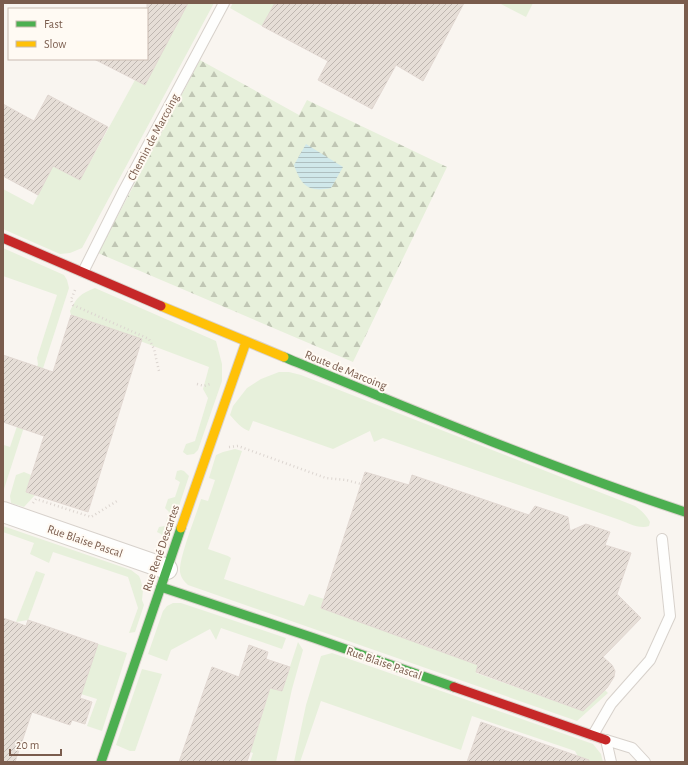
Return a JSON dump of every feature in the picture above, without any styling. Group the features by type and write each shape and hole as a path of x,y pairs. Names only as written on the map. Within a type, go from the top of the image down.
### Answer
{"street":[{"name":"Route de Marcoing","path":"3,238 246,342 523,454 685,512"},
{"name":"Rue René Descartes","path":"101,762 205,457 246,342"},
{"name":"Rue Blaise Pascal","path":"11,515 306,636 606,740"}],"lane":[{"name":"Chemin de Marcoing","path":"83,272 121,196 224,3"},
{"path":"592,735 611,704 650,660 670,616 662,539"},
{"path":"611,762 606,740 632,748 645,762"}],"path":[{"path":"83,272 71,300 73,305 149,338 154,349 159,371"},
{"path":"205,457 228,448 238,446 326,478 346,480 361,484"},
{"path":"11,515 36,499 91,517 117,501"}],"green space":[{"path":"188,3 214,3 82,248 70,253 60,254 3,229 3,189 33,205 53,166 80,180 135,80"},
{"path":"233,3 275,3 262,26 230,8"},
{"path":"499,3 533,3 526,17"},
{"path":"200,60 299,115 307,100 447,167 353,362 98,253"},
{"path":"3,248 64,275 69,288 3,492 3,447 4,445 10,447 38,364 37,358 57,295 3,276"},
{"path":"95,288 216,341 222,364 222,381 198,450 194,454 187,455 183,452 186,444 195,441 208,398 203,389 209,367 71,315 70,311 77,299 86,292"},
{"path":"279,372 289,372 301,375 635,506 647,517 650,522 649,526 641,527 633,525 383,438 374,442 370,431 333,449 253,421 249,431 230,415 233,406 247,388 261,379"},
{"path":"235,449 242,451 208,549 231,558 224,579 304,606 309,594 324,599 321,608 478,665 476,673 583,711 605,690 608,693 577,721 188,585 182,578 180,565 188,536 201,499 208,501 215,480 209,478 216,455"},
{"path":"181,470 189,476 179,506 175,505 163,538 161,534 157,532 159,527 165,526 169,512 165,508 168,499 175,497 180,482 175,479 177,471"},
{"path":"24,472 31,475 26,492 35,495 24,507 11,503 10,496 16,475"},
{"path":"3,526 131,570 139,576 143,590 142,600 144,605 135,632 129,633 138,608 128,577 53,552 49,563 30,554 34,543 3,532"},
{"path":"36,571 45,574 28,620 16,622"},
{"path":"173,603 181,603 286,638 282,649 221,628 216,640 210,629 171,650 167,661 148,654 163,611 167,606"},
{"path":"298,642 303,650 292,689 276,762 250,762 253,753 250,752 270,688 282,691"},
{"path":"98,644 127,653 102,731 87,726 97,699 81,694"},
{"path":"332,653 593,744 601,754 603,762 581,762 575,751 472,716 461,750 321,701 300,762 294,762 306,705 321,656"},
{"path":"142,669 162,674 135,751 130,751 116,745"}],"water":[{"path":"306,144 343,167 331,188 311,188 306,186 300,178 294,165"}],"building":[{"path":"147,3 188,3 145,85 96,60 148,60"},
{"path":"275,3 464,3 423,81 396,65 372,109 318,80 328,61 262,26"},
{"path":"48,95 108,127 80,180 53,166 38,195 3,176 3,104 34,121"},
{"path":"71,315 142,339 88,512 26,492 44,436 3,422 3,355 53,372"},
{"path":"365,472 409,485 412,475 529,515 535,506 568,517 570,531 586,524 610,532 605,545 631,553 617,594 641,618 603,657 612,665 615,671 614,677 607,688 583,711 476,672 478,665 321,608"},
{"path":"3,618 26,626 28,620 98,644 80,698 92,702 85,724 72,720 70,725 32,712 15,762 3,762"},
{"path":"249,645 268,652 266,659 290,667 282,691 270,688 247,762 179,762 212,667 239,677"},
{"path":"481,722 589,760 589,762 467,762"}],"traffic: fast":[{"path":"284,357 533,458 685,512"},
{"path":"101,762 181,528"},
{"path":"161,587 454,687"}],"traffic: slow":[{"path":"161,306 284,357"},
{"path":"181,528 246,342"}],"traffic: jam":[{"path":"3,238 161,306"},
{"path":"454,687 606,740"}]}
